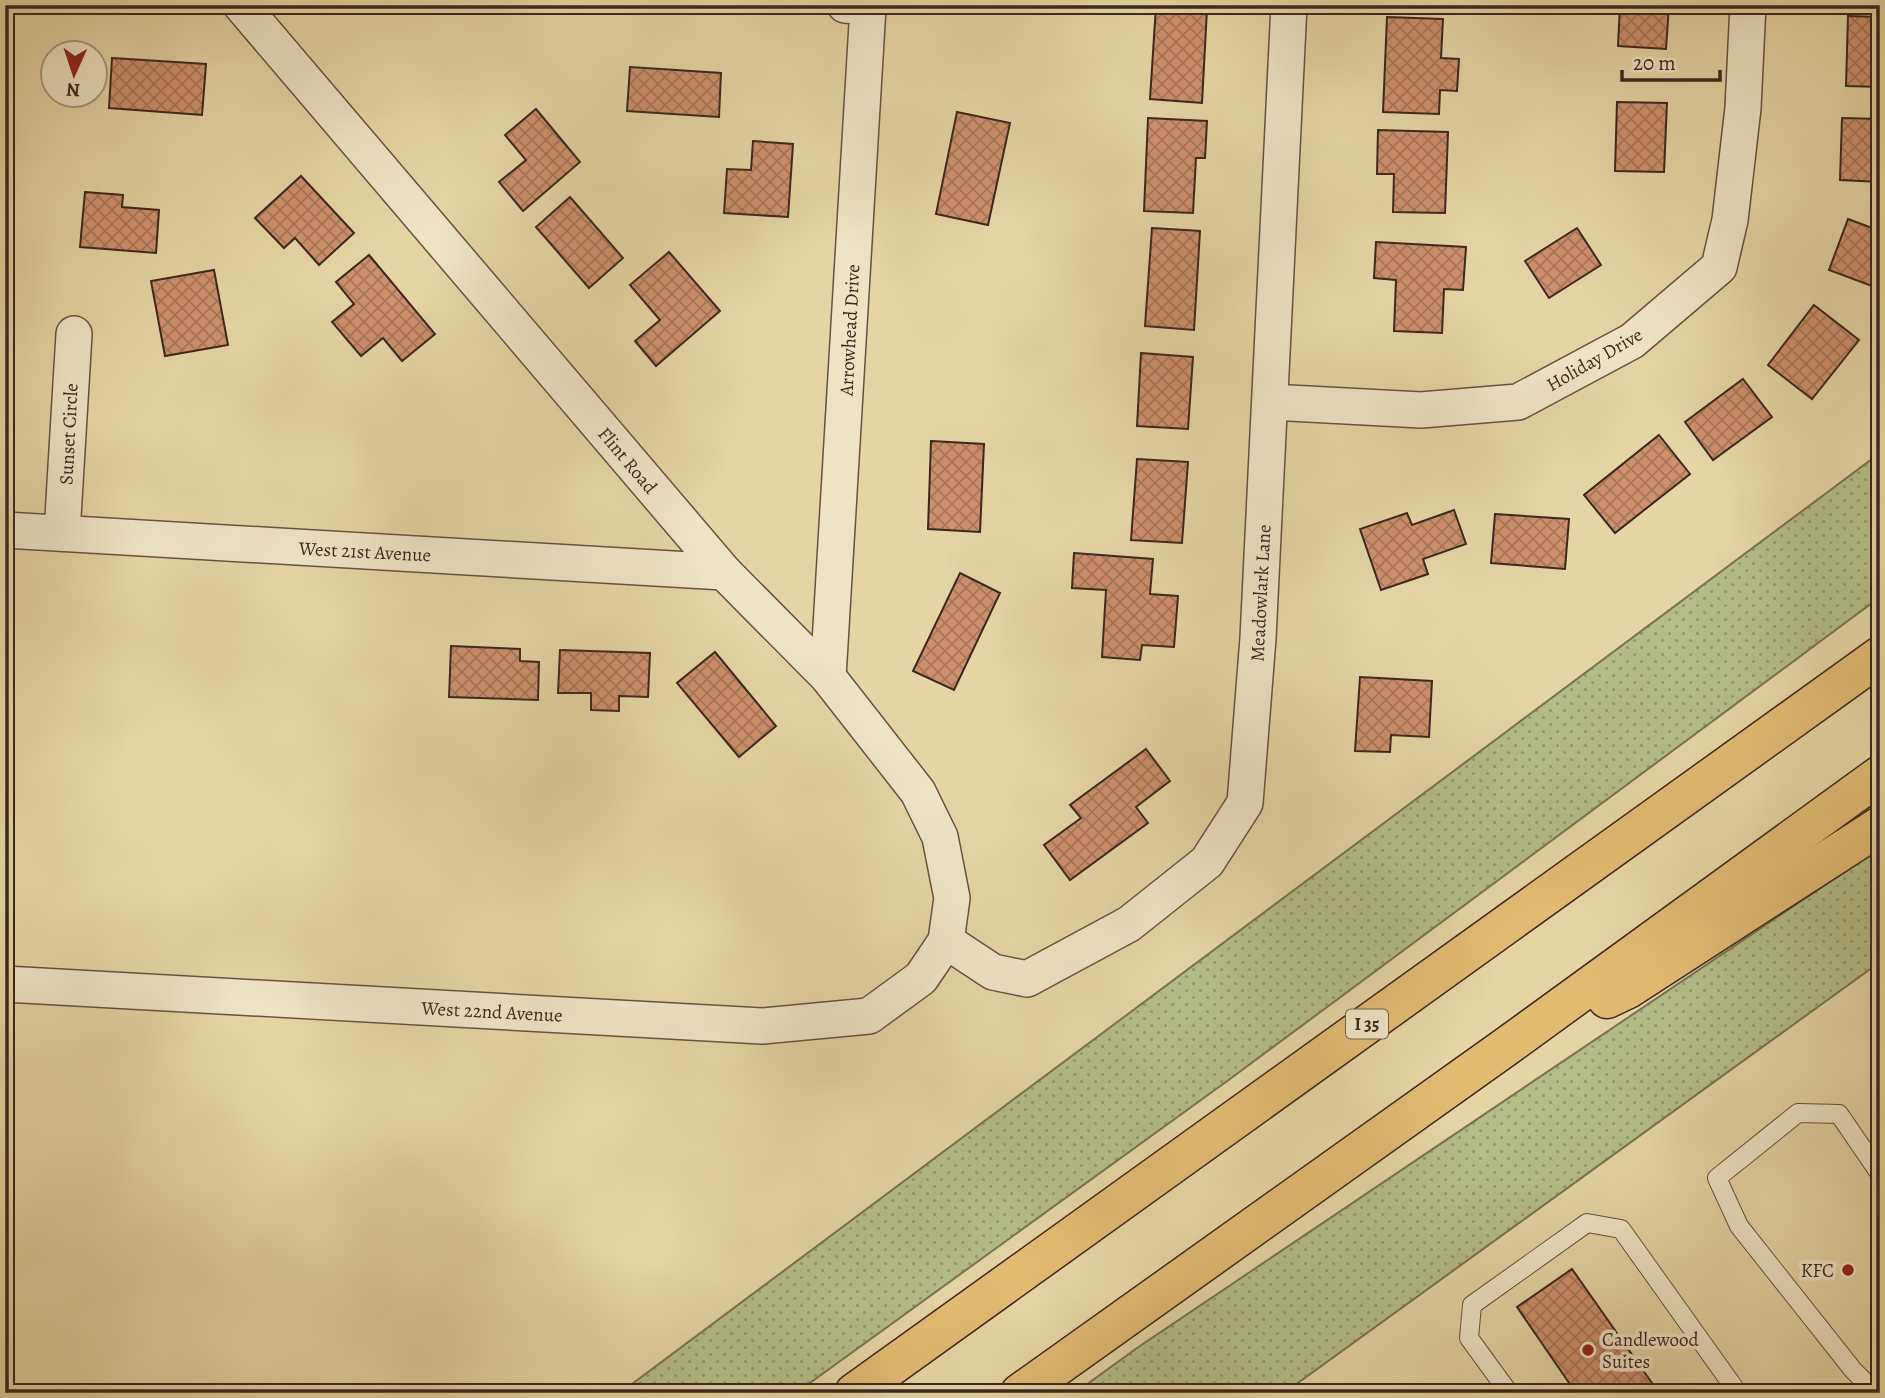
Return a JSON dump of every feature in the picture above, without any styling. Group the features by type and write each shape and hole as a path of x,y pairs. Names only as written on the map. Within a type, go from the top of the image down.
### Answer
{"highway":[{"name":"I 35","path":"854,1393 1880,656"},
{"path":"1020,1393 1507,1046 1880,775"},
{"path":"1507,1046 1628,989 1880,826"}],"street":[{"name":"Flint Road","path":"241,5 724,572 828,677 918,792 940,836 952,898 946,941"},
{"name":"Arrowhead Drive","path":"828,677 868,7 845,5"},
{"name":"Meadowlark Lane","path":"946,941 993,972 1027,979 1129,924 1207,862 1244,803 1258,638 1289,5"},
{"name":"Holiday Drive","path":"1270,402 1421,410 1518,402 1632,341 1719,267 1730,220 1743,108 1748,5"},
{"name":"Sunset Circle","path":"62,533 74,334"},
{"name":"West 21st Avenue","path":"5,530 724,572"},
{"name":"West 22nd Avenue","path":"5,984 762,1026 869,1016 921,978 946,941"}],"lane":[{"path":"1876,1393 1853,1370 1739,1226 1717,1178 1798,1113 1839,1114 1880,1174"},
{"path":"1509,1393 1469,1338 1472,1304 1587,1223 1621,1229 1738,1393"}],"green space":[{"path":"1880,453 1880,597 1230,1079 796,1393 620,1393"},
{"path":"1880,848 1880,962 1284,1393 1075,1393 1137,1348"}],"building":[{"path":"1620,5 1669,5 1666,49 1618,46"},
{"path":"1156,6 1207,9 1202,103 1150,99"},
{"path":"1848,16 1880,17 1880,87 1846,86"},
{"path":"1387,17 1443,19 1441,58 1459,59 1457,91 1440,90 1439,114 1383,112"},
{"path":"112,58 206,64 202,115 109,108"},
{"path":"630,67 721,73 719,117 627,111"},
{"path":"1617,102 1667,103 1664,172 1615,171"},
{"path":"536,109 580,162 523,211 499,182 526,160 505,135"},
{"path":"957,112 1010,123 988,225 936,214"},
{"path":"1148,118 1207,121 1205,158 1196,158 1193,213 1144,211"},
{"path":"1842,118 1880,119 1880,182 1840,180"},
{"path":"1378,130 1448,132 1445,213 1393,212 1394,174 1377,174"},
{"path":"753,141 793,144 788,217 724,213 727,169 751,170"},
{"path":"301,176 354,233 319,265 295,238 284,248 255,218"},
{"path":"85,192 123,195 122,207 159,210 156,253 80,247"},
{"path":"570,197 623,258 589,288 536,227"},
{"path":"1848,219 1880,231 1880,289 1829,270"},
{"path":"1152,228 1200,231 1194,330 1145,326"},
{"path":"1577,228 1601,265 1549,298 1525,261"},
{"path":"1376,242 1466,247 1463,290 1444,289 1442,333 1394,331 1396,280 1374,278"},
{"path":"669,252 720,311 656,366 635,341 660,320 630,285"},
{"path":"369,255 435,334 402,361 383,338 361,356 332,322 354,304 336,282"},
{"path":"214,270 228,345 165,356 151,281"},
{"path":"1814,305 1859,340 1812,399 1768,365"},
{"path":"1141,353 1193,357 1188,429 1137,426"},
{"path":"1743,379 1772,417 1713,460 1685,422"},
{"path":"1659,435 1690,474 1615,533 1584,495"},
{"path":"931,441 984,444 980,532 928,529"},
{"path":"1137,459 1188,462 1182,543 1131,540"},
{"path":"1454,510 1466,544 1423,559 1428,574 1381,590 1360,529 1407,513 1412,525"},
{"path":"1495,514 1569,519 1565,569 1491,563"},
{"path":"1074,553 1153,559 1150,594 1178,596 1174,647 1142,645 1140,660 1102,657 1106,590 1072,588"},
{"path":"960,573 1000,593 954,690 913,671"},
{"path":"451,646 520,649 520,661 539,662 538,700 449,697"},
{"path":"560,650 650,653 648,697 619,696 619,711 591,710 591,693 558,693"},
{"path":"715,652 776,726 739,757 677,683"},
{"path":"1360,677 1432,681 1429,737 1391,735 1390,752 1355,751"},
{"path":"1146,749 1170,781 1136,807 1148,823 1070,880 1044,845 1081,818 1070,805"},
{"name":"Candlewood Suites","path":"1572,1269 1659,1393 1576,1393 1517,1307"}],"place":[{"name":"KFC","path":"1848,1270"},
{"name":"Candlewood Suites","path":"1588,1350"}]}
